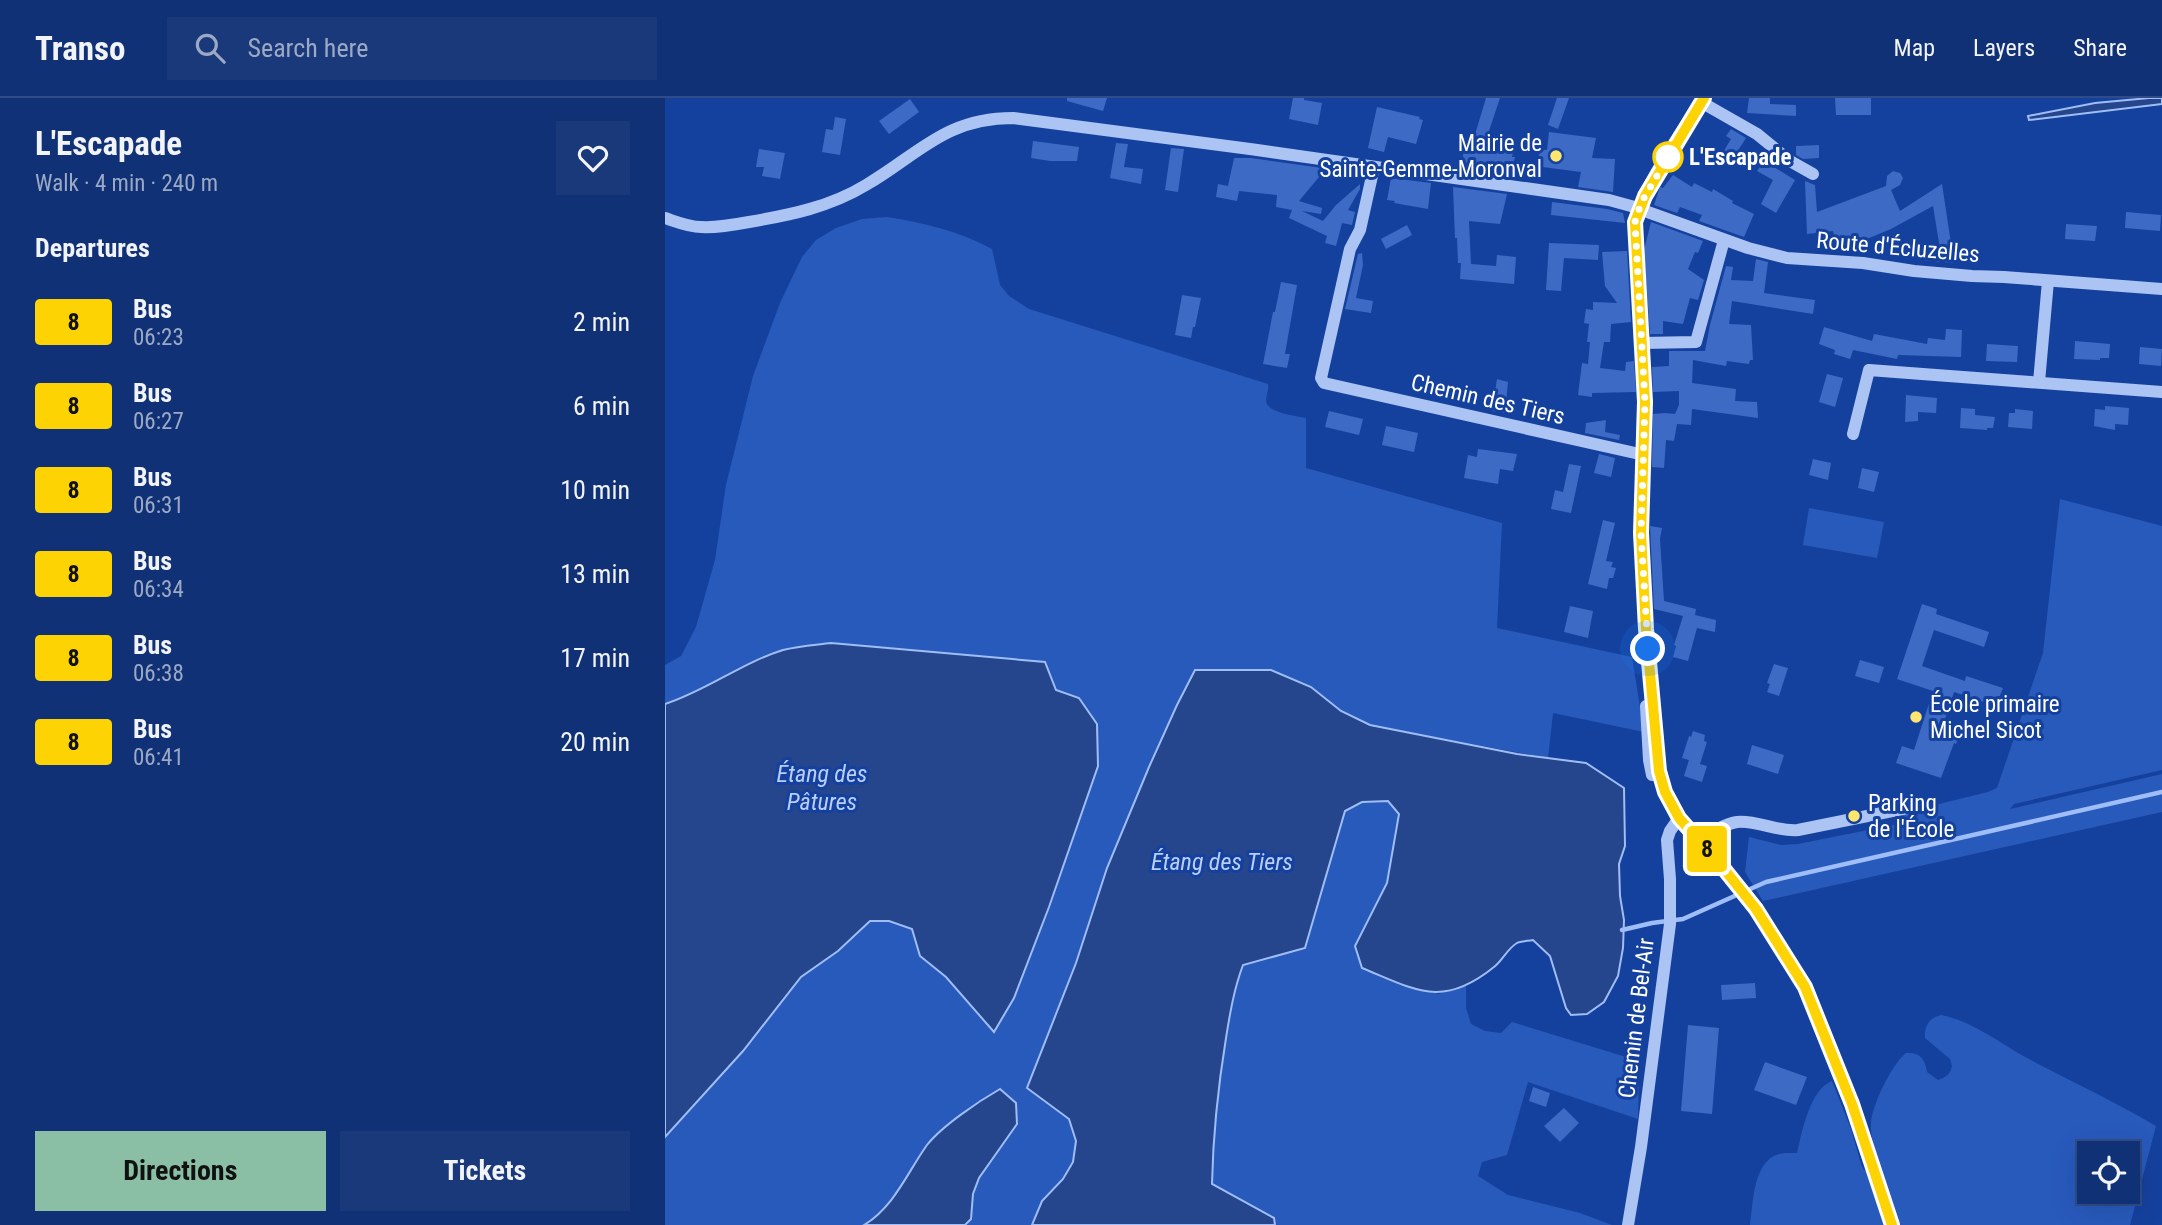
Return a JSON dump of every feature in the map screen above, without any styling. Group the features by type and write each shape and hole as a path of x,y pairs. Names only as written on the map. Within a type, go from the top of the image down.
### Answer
{"street":[{"path":"1813,173 1790,161 1758,134 1702,100 1638,209 1635,237 1645,402 1641,533 1646,629 1645,702 1650,768 1661,795 1743,891 1766,922 1805,987 1852,1104 1892,1225"},
{"name":"Route d'Écluzelles","path":"665,218 693,226 713,227 805,211 869,184 948,131 972,122 997,118 1027,119 1609,200 1760,252 1787,258 1863,263 1925,272 2162,289"},
{"name":"Chemin des Tiers","path":"1374,167 1360,230 1350,249 1332,321 1321,378 1324,383 1644,455"},
{"path":"1642,343 1696,342 1724,240"},
{"path":"2039,382 2048,281"},
{"path":"1853,434 1868,370 2162,392"},
{"path":"1695,836 1735,822 1789,831 1907,808"},
{"name":"Chemin de Bel-Air","path":"1628,1225 1641,1147 1670,918 1667,840 1679,818"}],"shaded area":[{"path":"887,217 941,228 992,249 1000,285 1009,296 1029,309 1268,384 1266,401 1271,408 1306,418 1306,468 1502,523 1497,628 1632,657 1644,732 1553,713 1548,758 1370,725 1341,711 1311,687 1196,670 1149,767 1107,868 1076,963 1027,1088 1069,1119 1076,1141 1073,1162 1063,1179 1042,1201 1032,1225 965,1225 970,1218 973,1194 980,1175 1017,1124 929,1143 893,1199 864,1225 665,1225 665,1137 743,1051 801,977 838,951 870,921 889,921 912,929 920,956 946,977 995,1032 1014,998 1098,766 1097,724 1079,698 1056,690 1045,662 831,643 784,650 746,666 689,697 665,704 665,665 681,656 696,627 715,560 726,485 753,376 780,303 802,257 816,240 836,228 862,219"},
{"path":"2060,499 2162,526 2162,770 2014,804 2010,809 2162,774 2162,812 1763,901 1745,872 1749,837 1781,845 1798,844 1903,823 1902,813 1997,788 2043,653"},
{"path":"1809,508 1884,522 1877,558 1803,545"},
{"path":"1388,801 1399,814 1387,883 1355,946 1438,994 1466,986 1466,1008 1471,1024 1485,1031 1501,1033 1512,1022 1639,1061 1638,1119 1528,1082 1507,1155 1482,1162 1478,1176 1508,1195 1580,1213 1612,1225 1275,1225 1274,1218 1212,1184 1220,1073 1229,1018 1243,965 1305,947 1345,811 1362,802"},
{"path":"1941,1015 1975,1027 2027,1058 2156,1126 2140,1187 2140,1141 2077,1141 2077,1204 2136,1204 2130,1225 1750,1225 1755,1187 1762,1168 1777,1155 1797,1153 1804,1123 1813,1102 1824,1086 1832,1081 1851,1129 1861,1164 1864,1170 1870,1172 1875,1159 1872,1115 1884,1085 1901,1058 1906,1053 1918,1055 1925,1063 1927,1072 1938,1080 1950,1071 1950,1059 1925,1038 1925,1030 1933,1018"}],"water":[{"path":"2162,98 2162,104 2029,120 2028,116 2095,103"},
{"name":"Étang des Pâtures","path":"831,643 1045,662 1056,690 1079,698 1097,724 1098,766 1014,998 994,1032 946,977 920,956 912,929 889,921 870,921 838,951 801,977 743,1051 665,1137 665,704 768,656 789,649"},
{"name":"Étang des Tiers","path":"1195,670 1271,670 1311,687 1341,711 1370,725 1517,754 1586,763 1624,788 1625,846 1619,864 1624,920 1618,976 1604,1002 1587,1014 1571,1015 1566,1008 1550,956 1533,940 1514,945 1497,964 1476,980 1444,992 1414,988 1362,968 1355,946 1387,883 1399,814 1388,801 1362,802 1345,811 1305,948 1243,965 1233,1001 1218,1093 1212,1184 1274,1218 1275,1225 1032,1225 1042,1201 1063,1179 1073,1162 1076,1141 1069,1119 1027,1088 1076,963 1107,868 1149,767"},
{"path":"1000,1089 1016,1103 1017,1124 979,1178 973,1194 971,1219 965,1225 864,1225 884,1209 927,1145 942,1130"}],"building":[{"path":"1067,98 1107,98 1103,111 1067,101"},
{"path":"1293,98 1322,103 1318,125 1289,119"},
{"path":"1486,98 1500,98 1484,146 1513,152 1512,157 1515,157 1510,177 1464,171 1465,167 1461,165 1464,151 1470,151"},
{"path":"1557,98 1569,98 1558,129 1548,125"},
{"path":"1749,98 1770,98 1770,104 1796,105 1796,116 1747,113"},
{"path":"1835,98 1871,98 1871,115 1836,115"},
{"path":"910,99 919,112 889,134 879,121"},
{"path":"1377,107 1420,117 1419,119 1423,120 1416,144 1388,137 1384,152 1368,148"},
{"path":"835,117 846,119 840,155 822,152 826,129 833,130"},
{"path":"1731,129 1746,138 1728,166 1719,159 1731,139 1726,136"},
{"path":"1549,132 1596,138 1592,158 1615,159 1613,192 1578,187 1581,172 1535,166 1541,149 1547,150"},
{"path":"1033,141 1079,147 1077,161 1031,158"},
{"path":"1116,143 1128,144 1124,167 1143,169 1141,184 1110,178"},
{"path":"1819,145 1819,158 1803,159 1796,155 1796,146"},
{"path":"1171,148 1184,149 1178,192 1165,190"},
{"path":"759,149 785,153 780,179 762,176 764,167 756,167"},
{"path":"1234,158 1322,168 1319,177 1299,201 1322,208 1321,214 1302,211 1323,221 1336,205 1360,184 1348,210 1355,212 1352,225 1342,223 1336,246 1325,243 1327,236 1289,218 1292,210 1276,207 1277,195 1239,191 1237,201 1216,197 1218,184 1228,186"},
{"path":"1764,161 1795,180 1776,213 1761,204 1773,180 1757,171"},
{"path":"1893,171 1900,173 1903,178 1900,185 1891,190 1900,211 1942,184 1954,263 1923,260 1923,248 1940,249 1933,206 1891,229 1838,251 1833,231 1807,234 1805,181 1815,185 1817,212 1886,186 1887,176"},
{"path":"1673,175 1692,187 1694,183 1712,192 1713,189 1754,214 1744,237 1699,221 1702,215 1680,207 1677,213 1654,205 1660,187 1663,188"},
{"path":"1391,178 1431,183 1428,209 1387,200"},
{"path":"1453,187 1507,194 1500,224 1469,221 1471,264 1496,266 1497,255 1516,257 1514,284 1460,279 1461,263 1458,263 1455,238"},
{"path":"1552,202 1623,213 1625,223 1551,215"},
{"path":"2126,212 2161,215 2160,231 2125,228"},
{"path":"1651,222 1703,241 1688,269 1704,280 1698,300 1690,298 1683,324 1663,321 1663,334 1650,334 1644,250"},
{"path":"2066,224 2097,226 2095,241 2065,239"},
{"path":"1407,225 1412,235 1386,249 1381,239"},
{"path":"1549,243 1599,245 1598,260 1564,258 1561,291 1546,290"},
{"path":"1627,251 1631,322 1611,324 1610,342 1604,342 1600,368 1625,371 1626,362 1634,361 1636,392 1592,393 1592,397 1578,395 1582,363 1588,364 1590,342 1587,342 1589,324 1584,323 1586,309 1593,310 1593,302 1617,303 1605,286 1602,252"},
{"path":"1362,253 1363,265 1356,298 1373,301 1371,313 1345,309 1358,254"},
{"path":"1756,259 1768,262 1764,293 1815,300 1813,314 1732,301 1729,324 1751,325 1753,360 1750,360 1749,364 1727,361 1726,366 1693,360 1692,383 1736,389 1735,401 1757,402 1758,418 1692,409 1691,425 1677,424 1674,441 1666,440 1664,468 1652,467 1653,414 1675,414 1679,405 1679,391 1653,392 1652,367 1669,366 1669,351 1705,351 1726,266 1733,267 1731,280 1753,281"},
{"path":"1281,282 1297,285 1285,354 1290,354 1287,368 1263,364"},
{"path":"1182,295 1201,298 1191,338 1175,335"},
{"path":"1824,327 1872,341 1874,334 1927,344 1928,338 1945,340 1946,329 1962,330 1961,357 1898,355 1897,359 1853,350 1850,359 1834,354 1835,350 1819,344"},
{"path":"2075,341 2110,344 2109,358 2074,359"},
{"path":"1987,344 2018,346 2017,362 1986,361"},
{"path":"2140,347 2162,349 2161,366 2139,364"},
{"path":"1827,374 1843,378 1835,407 1819,402"},
{"path":"1497,379 1508,382 1505,413 1492,411"},
{"path":"1906,395 1937,398 1936,413 1918,412 1918,421 1905,422"},
{"path":"2105,406 2129,408 2128,425 2115,424 2115,430 2094,426 2095,409 2105,410"},
{"path":"1961,408 1975,409 1975,415 1995,417 1993,428 1960,428"},
{"path":"2015,409 2033,411 2032,429 2008,427 2009,413 2015,413"},
{"path":"1329,411 1363,419 1359,435 1325,427"},
{"path":"1606,420 1605,432 1620,435 1619,440 1585,433 1586,423"},
{"path":"1386,426 1418,433 1414,452 1382,445"},
{"path":"1478,449 1517,454 1513,471 1500,469 1498,484 1464,478 1468,455 1477,457"},
{"path":"1599,454 1615,458 1611,477 1594,473"},
{"path":"1813,459 1831,463 1828,480 1809,475"},
{"path":"1569,464 1581,466 1571,513 1551,509 1555,490 1563,492"},
{"path":"1862,468 1879,472 1874,492 1858,488"},
{"path":"1603,520 1615,523 1606,561 1613,562 1611,567 1616,568 1613,578 1609,578 1607,589 1588,584"},
{"path":"1650,526 1662,528 1660,539 1664,601 1696,609 1695,615 1716,620 1715,632 1697,628 1688,661 1673,657 1683,616 1654,609"},
{"path":"1922,604 1937,609 1936,614 1989,632 1984,647 1934,630 1922,666 1965,681 1966,676 2003,688 1996,706 1954,692 1944,722 1961,727 1941,778 1896,763 1902,746 1914,750 1933,691 1897,679"},
{"path":"1570,606 1593,611 1588,638 1564,632"},
{"path":"1860,660 1884,667 1879,683 1855,676"},
{"path":"1774,664 1788,668 1779,696 1767,692 1770,684 1767,683"},
{"path":"1693,731 1705,735 1704,741 1707,742 1700,764 1707,766 1702,782 1684,776 1689,760 1682,758"},
{"path":"1752,745 1784,755 1778,774 1747,764"},
{"path":"1755,983 1756,998 1722,1000 1721,985"},
{"path":"1688,1025 1719,1028 1712,1114 1681,1111"},
{"path":"1765,1062 1807,1077 1796,1105 1754,1090"},
{"path":"1533,1087 1550,1093 1546,1107 1529,1101"},
{"path":"1564,1108 1579,1123 1560,1142 1544,1126"}],"waterway":[{"path":"1622,930 1683,919 1766,882 2162,792"}],"bus line":[{"name":"8","path":"1704,98 1645,196 1635,222 1645,402 1641,533 1646,629 1659,771 1665,792 1679,818 1739,886 1766,922 1805,987 1852,1104 1892,1225"}],"place":[{"name":"Mairie de Sainte-Gemme-Moronval","path":"1556,156"},
{"name":"L'Escapade","path":"1668,157"},
{"name":"École primaire Michel Sicot","path":"1916,717"},
{"name":"Parking de l'École","path":"1854,816"}],"route":[{"path":"1648,649 1641,533 1645,402 1635,222 1641,203 1668,157"}]}
